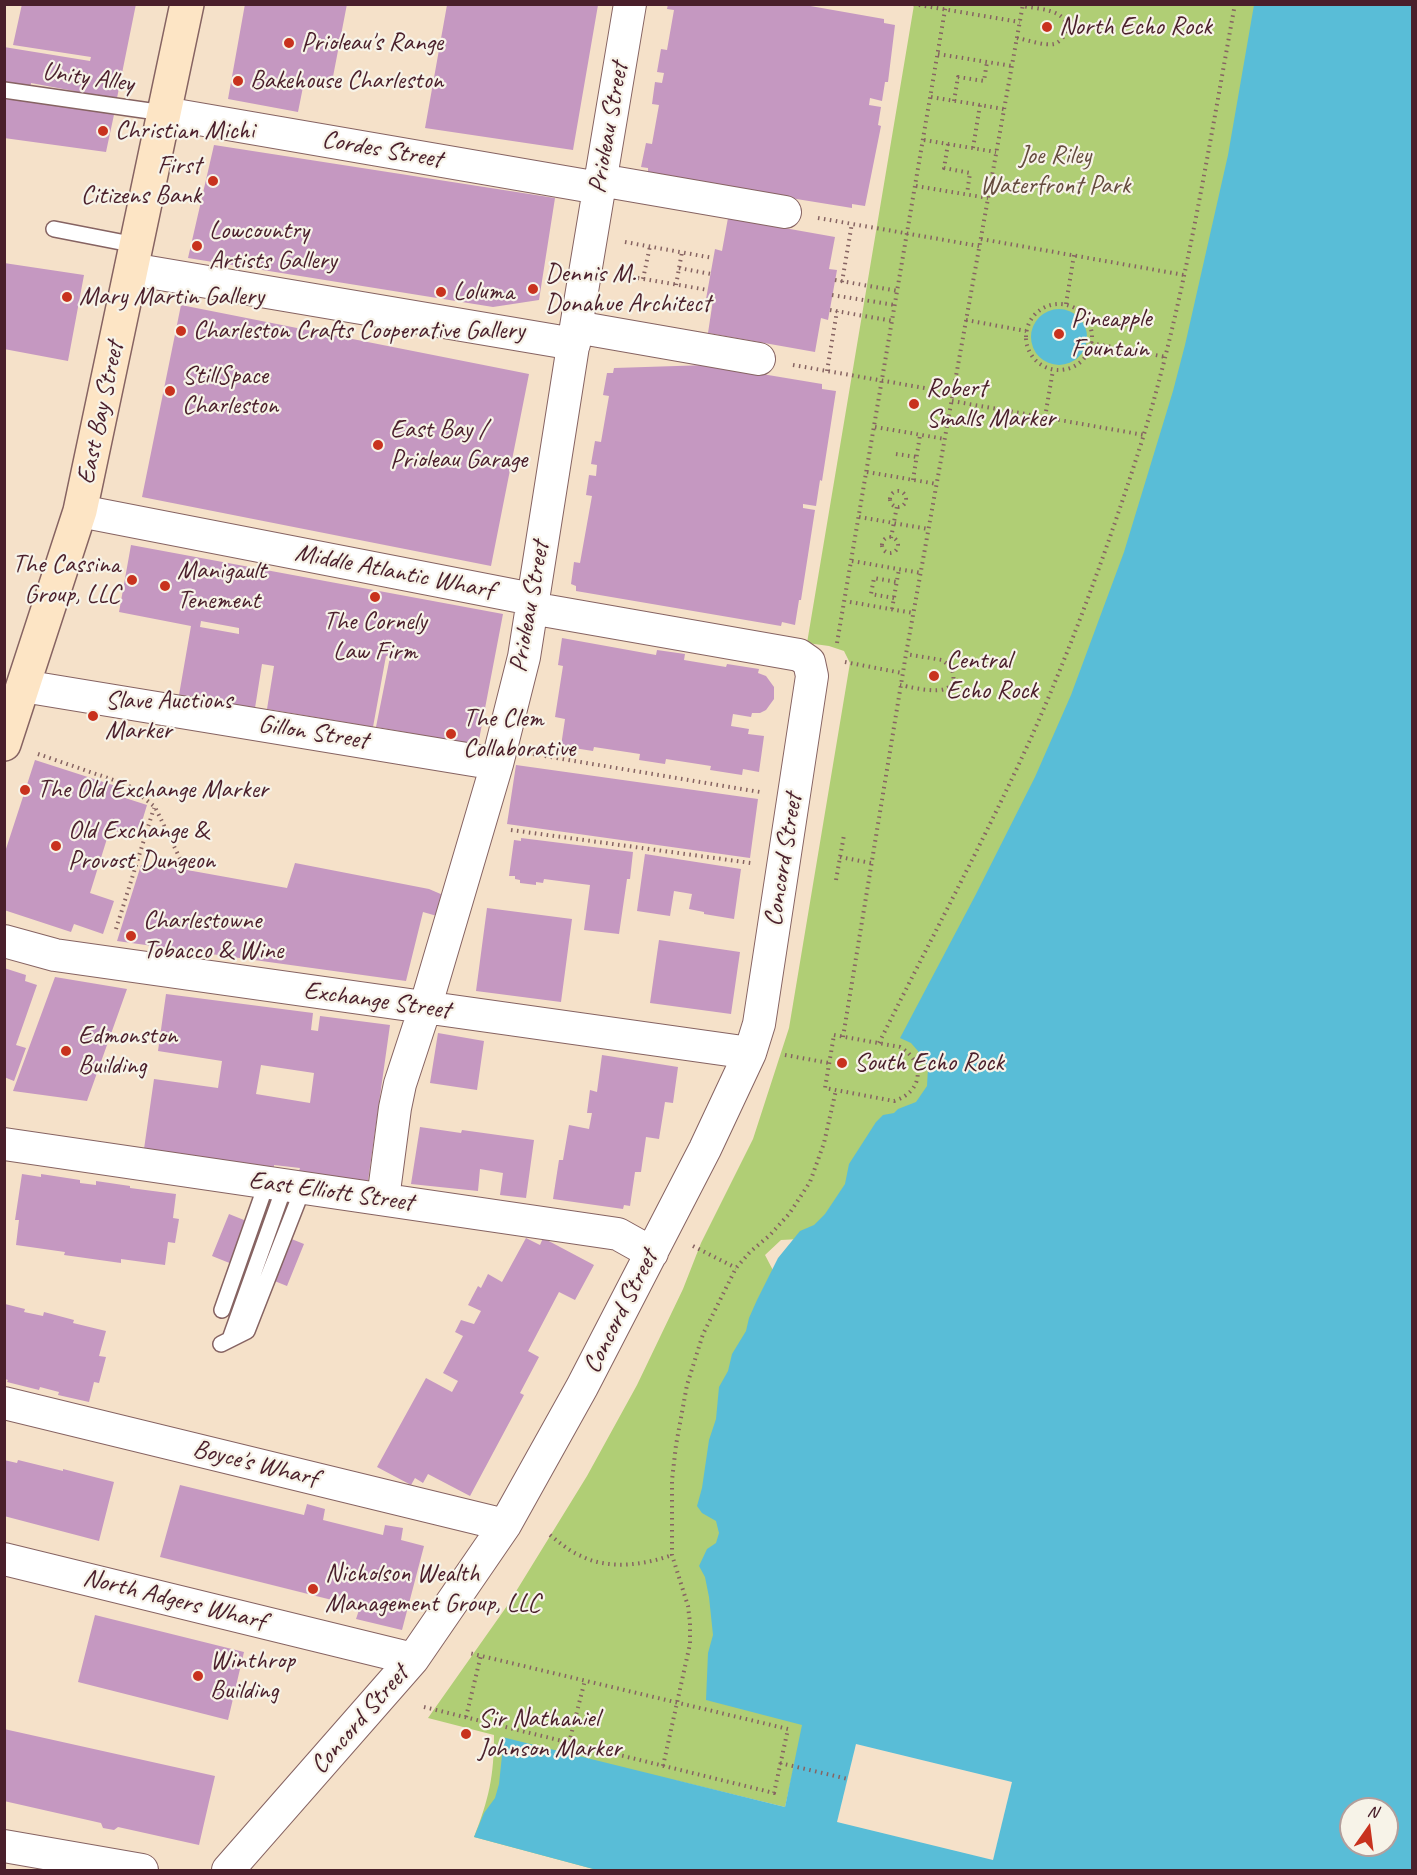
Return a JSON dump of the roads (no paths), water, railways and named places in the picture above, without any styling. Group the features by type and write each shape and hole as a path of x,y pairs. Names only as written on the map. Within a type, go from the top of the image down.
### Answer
{"street":[{"name":"East Bay Street","path":"17,747 24,686 80,511 187,4"},
{"name":"Prioleau Street","path":"383,1199 394,1108 400,1084 425,1008 496,764 524,657 630,4"},
{"name":"Cordes Street","path":"164,113 785,212"},
{"path":"134,257 575,335 759,359"},
{"name":"Middle Atlantic Wharf","path":"80,511 532,604 799,655 822,662"},
{"name":"Concord Street","path":"228,1870 413,1659 505,1525 582,1387 705,1149 763,1053 760,1013 812,676 822,662"},
{"name":"Gillon Street","path":"24,686 496,764"},
{"name":"Exchange Street","path":"4,940 55,955 763,1053"},
{"name":"East Elliott Street","path":"4,1144 618,1234 652,1253"},
{"name":"Boyce's Wharf","path":"4,1403 505,1525"},
{"name":"North Adgers Wharf","path":"4,1559 413,1659"},
{"path":"4,1846 142,1870"}],"lane":[{"name":"Unity Alley","path":"4,90 164,113"},
{"path":"54,229 134,257"},
{"path":"222,1310 285,1185"},
{"path":"225,1341 247,1331 285,1185"}],"water":[{"path":"1254,5 1412,5 1412,1870 597,1870 474,1837 484,1813 495,1798 499,1784 502,1737 785,1807 802,1725 706,1700 708,1653 713,1635 705,1577 699,1566 707,1549 716,1543 719,1533 716,1521 702,1513 697,1506 709,1440 716,1419 719,1387 728,1371 732,1354 746,1331 749,1318 778,1258 800,1231 814,1225 825,1214 845,1184 849,1164 876,1122 883,1115 894,1113 916,1102 927,1086 928,1068 924,1058 911,1043 900,1038 1035,777 1071,695 1124,552 1185,345 1228,155"},
{"name":"Pineapple Fountain","path":"1053,309 1065,309 1075,313 1083,321 1087,337 1083,353 1075,361 1065,365 1053,365 1043,361 1035,353 1031,343 1031,331 1035,321 1043,313"}],"place":[{"name":"North Echo Rock","path":"1047,27"},
{"name":"Prioleau's Range","path":"289,43"},
{"name":"Bakehouse Charleston","path":"238,81"},
{"name":"Christian Michi","path":"103,131"},
{"name":"First Citizens Bank","path":"213,181"},
{"name":"Lowcountry Artists Gallery","path":"197,246"},
{"name":"Dennis M. Donahue Architect","path":"533,289"},
{"name":"Loluma","path":"441,292"},
{"name":"Mary Martin Gallery","path":"67,297"},
{"name":"Charleston Crafts Cooperative Gallery","path":"181,331"},
{"name":"Pineapple Fountain","path":"1059,334"},
{"name":"StillSpace Charleston","path":"170,391"},
{"name":"Robert Smalls Marker","path":"914,404"},
{"name":"East Bay / Prioleau Garage","path":"378,445"},
{"name":"The Cassina Group, LLC","path":"132,580"},
{"name":"Manigault Tenement","path":"165,586"},
{"name":"The Cornely Law Firm","path":"375,597"},
{"name":"Central Echo Rock","path":"934,676"},
{"name":"Slave Auctions Marker","path":"93,716"},
{"name":"The Clem Collaborative","path":"451,734"},
{"name":"The Old Exchange Marker","path":"25,790"},
{"name":"Old Exchange & Provost Dungeon","path":"56,846"},
{"name":"Charlestowne Tobacco & Wine","path":"131,936"},
{"name":"Edmonston Building","path":"66,1051"},
{"name":"South Echo Rock","path":"842,1063"},
{"name":"Nicholson Wealth Management Group, LLC","path":"313,1589"},
{"name":"Winthrop Building","path":"198,1676"},
{"name":"Sir Nathaniel Johnson Marker","path":"466,1734"}],"park label":[{"name":"Joe Riley Waterfront Park","path":"1055,170"}]}
